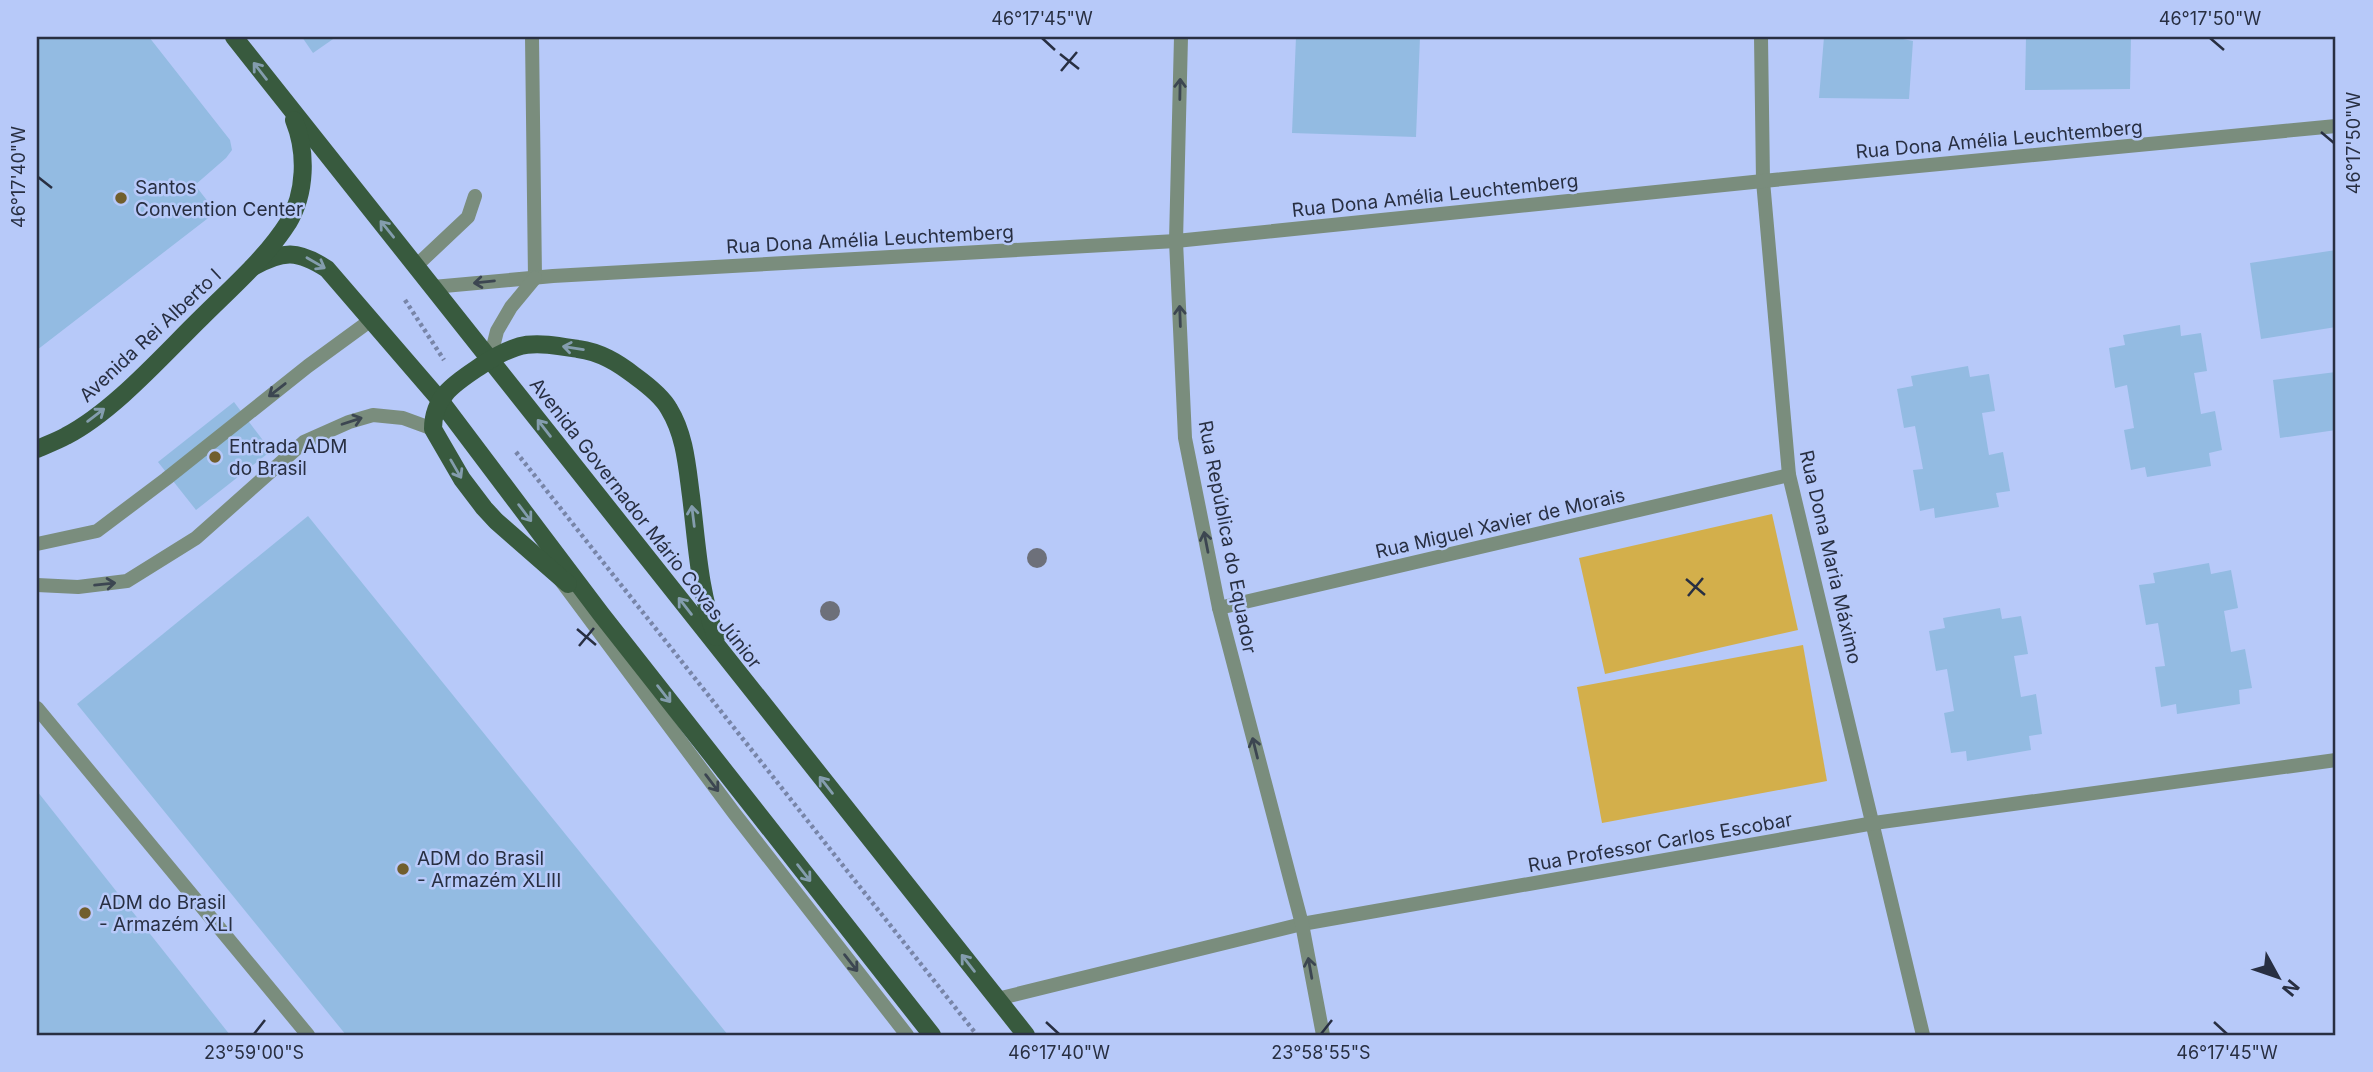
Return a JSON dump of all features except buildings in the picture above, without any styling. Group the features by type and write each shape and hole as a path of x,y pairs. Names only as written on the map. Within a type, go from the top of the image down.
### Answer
{"main road":[{"name":"Avenida Governador Mário Covas Júnior","path":"234,37 1026,1035"},
{"path":"253,267 288,222 302,181 302,144 286,104"},
{"path":"253,267 286,253 313,260 327,270 439,399 601,614 932,1035"},
{"name":"Avenida Rei Alberto I","path":"37,449 67,435 101,412 253,267"},
{"path":"601,614 490,514 462,479 433,429 439,399 490,359 517,346 535,342 594,351 626,369 668,407 682,436 707,611 723,653"}],"street":[{"path":"490,359 497,331 511,307 535,278 532,37"},
{"name":"Rua República do Equador","path":"1181,37 1177,241 1185,438 1219,608 1302,924 1323,1035"},
{"name":"Rua Dona Maria Máximo","path":"1761,37 1763,181 1789,475 1923,1035"},
{"name":"Rua Dona Amélia Leuchtemberg","path":"433,288 535,278 1177,241 2336,126"},
{"path":"416,266 468,217 475,196"},
{"path":"37,544 97,531 371,320"},
{"path":"37,585 78,587 127,582 196,538 304,442 349,422 373,415 403,418 433,429"},
{"name":"Rua Miguel Xavier de Morais","path":"1219,608 1789,475"},
{"path":"554,571 734,813 907,1035"},
{"path":"37,708 308,1035"},
{"name":"Rua Professor Carlos Escobar","path":"997,999 1302,924 1874,823 2336,760"}],"path":[{"path":"404,299 460,380"},
{"path":"511,445 977,1035"}],"shaded area":[{"path":"1772,514 1798,630 1605,674 1579,558"},
{"path":"1803,645 1827,781 1602,823 1577,687"}],"place":[{"name":"Santos Convention Center","path":"121,198"},
{"name":"Entrada ADM do Brasil","path":"215,457"},
{"name":"ADM do Brasil - Armazém XLIII","path":"403,869"},
{"name":"ADM do Brasil - Armazém XLI","path":"85,913"}]}
